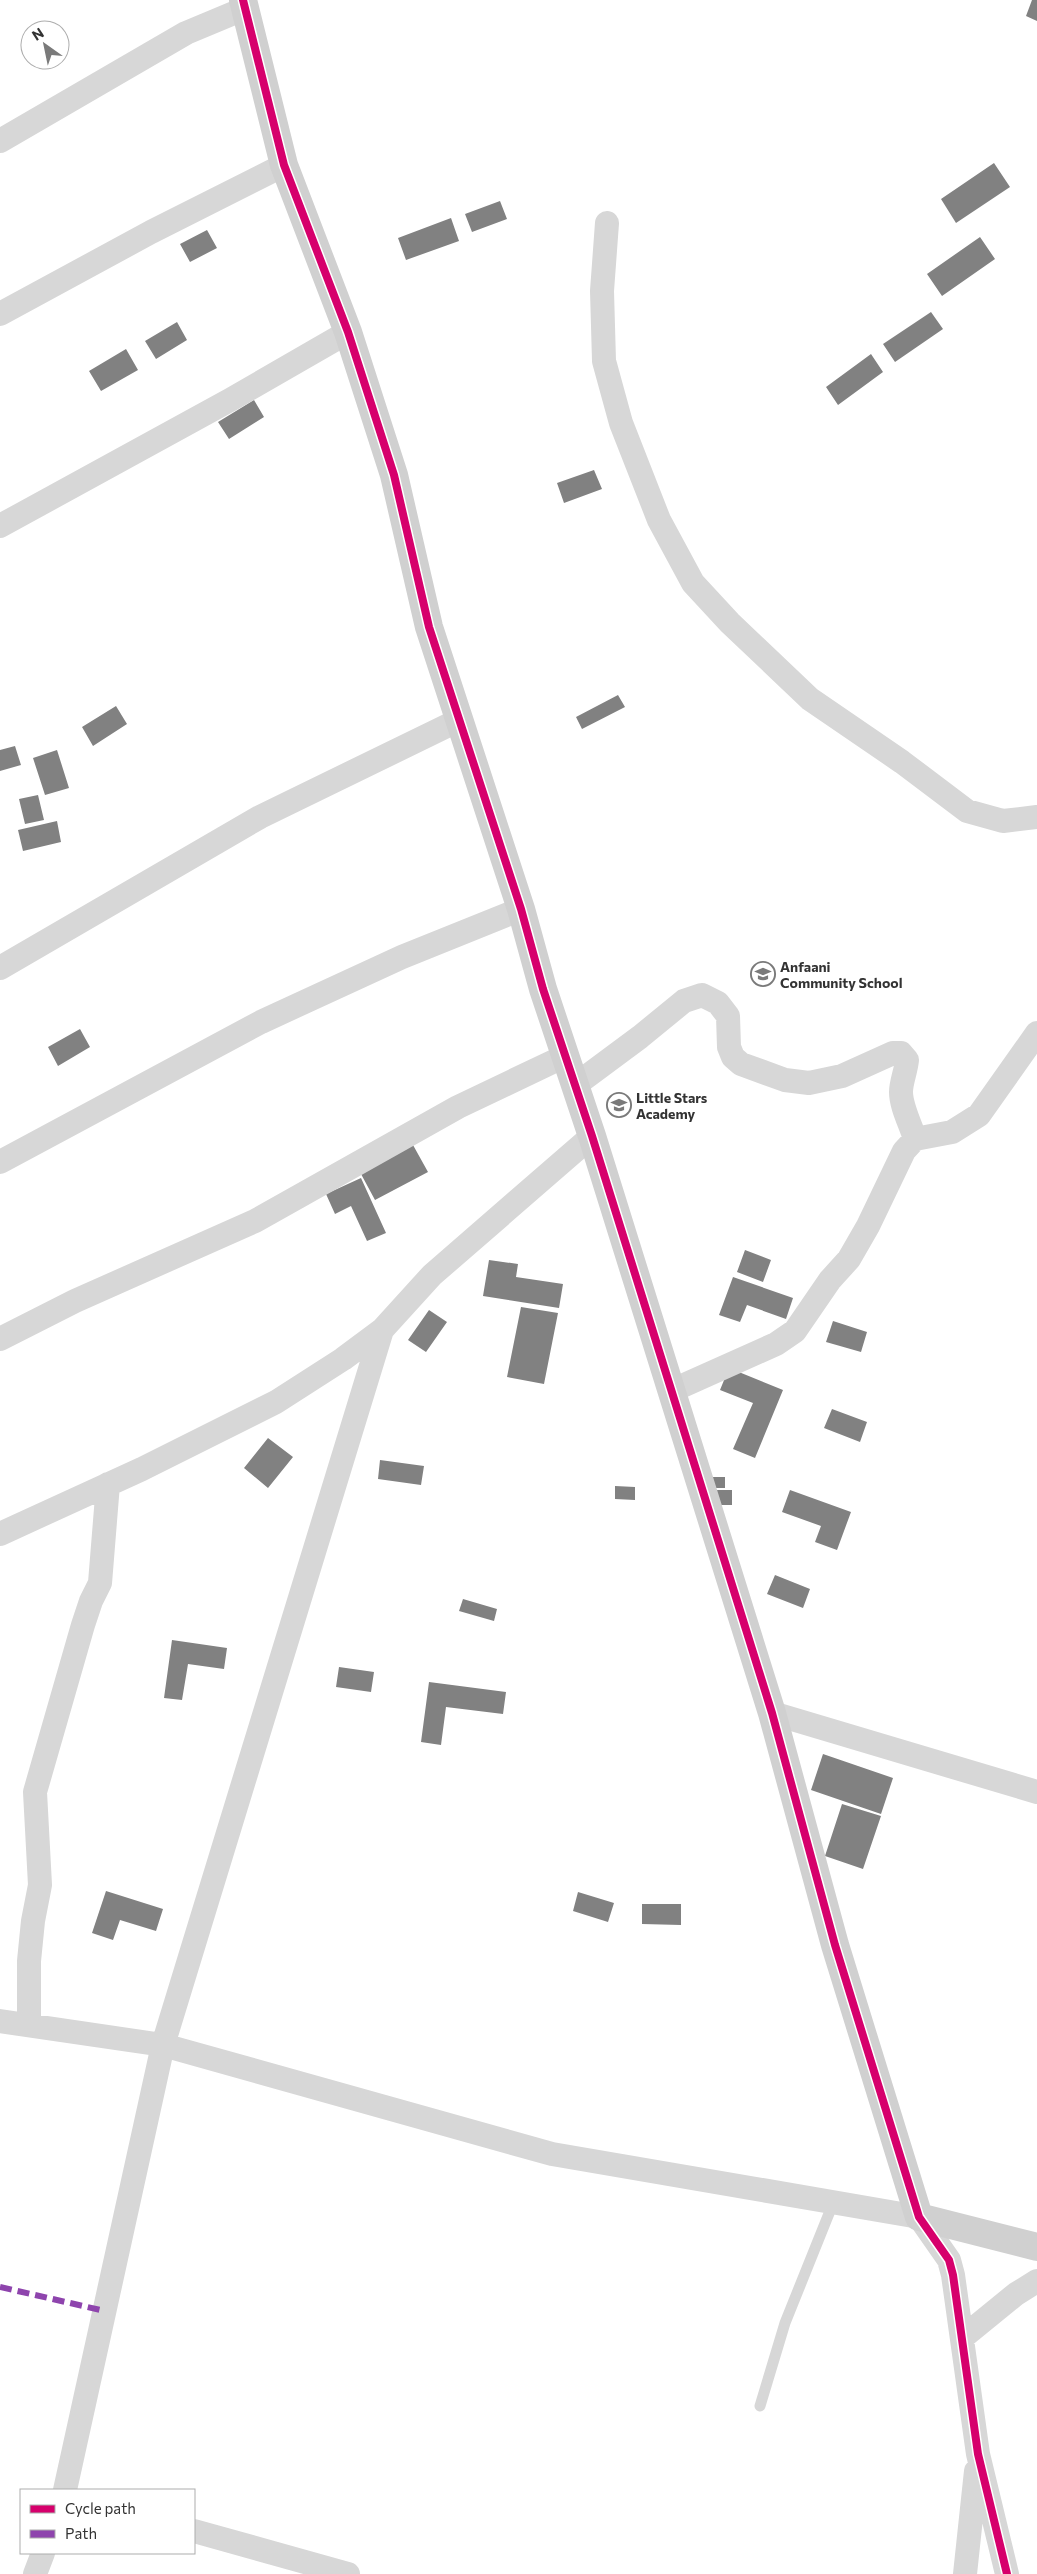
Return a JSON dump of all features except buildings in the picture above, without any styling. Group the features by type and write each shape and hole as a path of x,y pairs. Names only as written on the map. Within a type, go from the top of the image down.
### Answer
{"street":[{"path":"0,141 186,33 245,4 284,165 348,332 394,475 429,627 520,909 574,1086 592,1136 772,1713 835,1945 919,2217 949,2260 953,2275 978,2454 1006,2574"},
{"path":"0,314 152,232 284,165"},
{"path":"608,223 602,290 604,361 620,422 659,520 693,583 730,623 810,699 902,762 967,812 1003,821 1037,817"},
{"path":"0,526 230,400 348,332"},
{"path":"0,968 260,817 459,720"},
{"path":"0,1162 261,1022 402,957 520,909"},
{"path":"574,1086 640,1037 684,1001 702,995 718,1003 728,1016 729,1047 733,1057 741,1064 784,1080 808,1083 842,1076 893,1053 901,1053 907,1060 906,1074 901,1091 902,1100 915,1139"},
{"path":"671,1391 776,1344 795,1331 830,1280 849,1259 868,1226 904,1151 915,1139 952,1132 979,1115 1037,1033"},
{"path":"0,1339 75,1301 255,1221 458,1107 565,1056"},
{"path":"0,1534 276,1402 343,1359 382,1330 432,1275 592,1136"},
{"path":"65,2489 163,2044 382,1330"},
{"path":"29,2024 29,1961 33,1921 40,1885 35,1792 83,1625 91,1601 100,1583 108,1484"},
{"path":"772,1713 1037,1792"},
{"path":"0,2021 163,2044 552,2154 919,2217 1037,2247"},
{"path":"962,2338 1016,2294 1037,2281"},
{"path":"964,2574 978,2454"},
{"path":"195,2531 348,2574"},
{"path":"35,2574 43,2554"}],"lane":[{"path":"760,2406 785,2323 834,2201"}],"marked path":[{"path":"0,2287 105,2311"}],"cycle path":[{"path":"243,0 284,165 348,332 394,475 429,627 521,909 543,989 592,1136 772,1713 835,1945 919,2217 949,2260 953,2275 978,2454 1007,2574"}],"place":[{"name":"Anfaani Community School","path":"763,974"},
{"name":"Little Stars Academy","path":"619,1105"}]}
